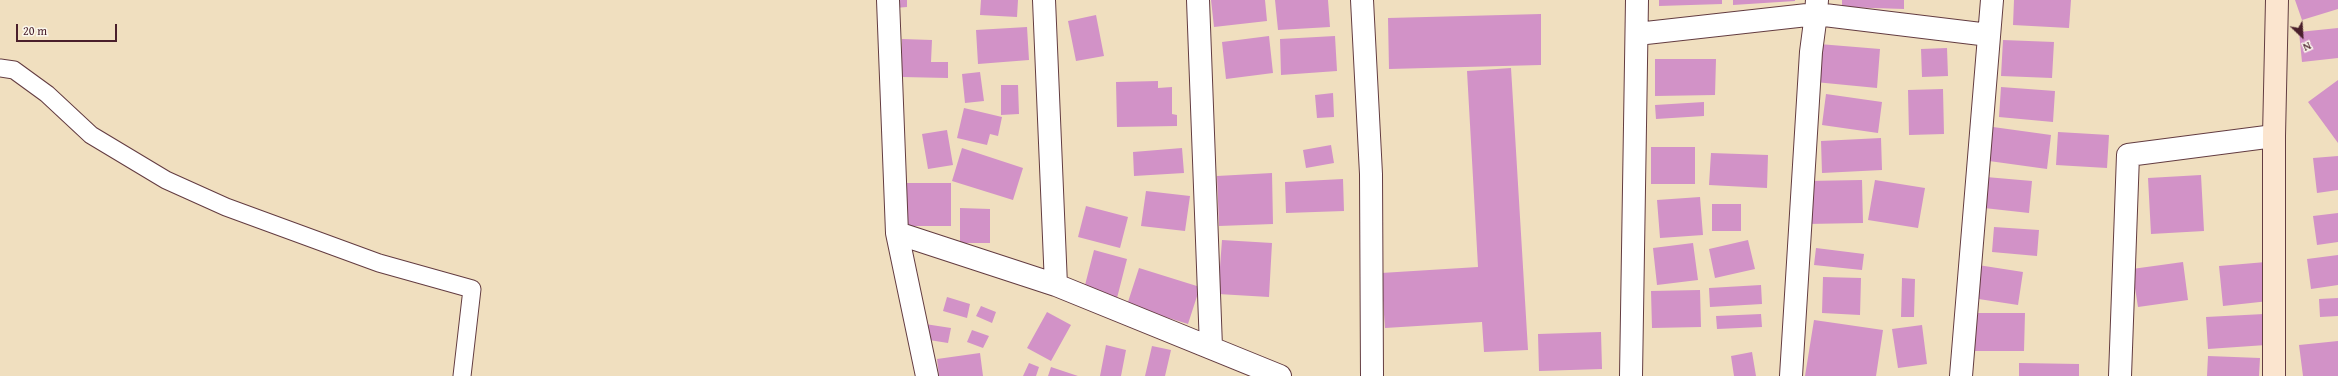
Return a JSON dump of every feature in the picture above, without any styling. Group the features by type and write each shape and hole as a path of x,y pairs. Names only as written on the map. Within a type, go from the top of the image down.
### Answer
{"street":[{"path":"888,0 897,233 926,376"},
{"path":"1044,0 1056,285"},
{"path":"1198,0 1211,347"},
{"path":"1362,0 1371,174 1372,376"},
{"path":"1631,376 1637,0"},
{"path":"1961,376 1992,0"},
{"path":"2274,376 2274,136 2277,0"},
{"path":"1637,34 1817,7 1989,35"},
{"path":"1791,376 1811,52 1817,7"},
{"path":"2120,376 2128,155 2274,136"},
{"path":"897,233 1056,285 1280,376"}],"lane":[{"path":"0,68 14,70 47,94 91,135 166,180 226,207 379,263 472,289 462,376"}],"building":[{"path":"895,0 907,0 907,7 895,8"},
{"path":"981,0 1018,0 1017,17 980,15"},
{"path":"1211,0 1265,0 1267,21 1214,27"},
{"path":"1275,0 1328,0 1330,27 1278,30"},
{"path":"1659,0 1722,0 1722,4 1659,6"},
{"path":"1733,0 1795,0 1795,1 1733,5"},
{"path":"1842,0 1904,0 1904,9 1842,7"},
{"path":"2014,0 2071,0 2069,28 2013,25"},
{"path":"2295,0 2338,0 2338,9 2302,20"},
{"path":"1541,14 1541,65 1389,69 1388,18"},
{"path":"1096,15 1104,56 1076,61 1068,21"},
{"path":"1027,27 1029,60 978,64 976,30"},
{"path":"2338,28 2338,58 2302,62 2299,32"},
{"path":"1269,36 1273,73 1226,79 1222,42"},
{"path":"1335,36 1337,71 1281,75 1280,39"},
{"path":"902,39 932,40 931,62 948,62 948,78 902,77"},
{"path":"2003,40 2054,42 2052,78 2001,76"},
{"path":"1819,44 1880,49 1877,88 1815,82"},
{"path":"1947,48 1948,76 1922,77 1921,49"},
{"path":"1655,59 1716,59 1715,95 1655,96"},
{"path":"1511,68 1528,350 1484,352 1482,322 1385,328 1381,273 1478,267 1467,71"},
{"path":"980,72 984,101 965,103 962,74"},
{"path":"2338,80 2338,143 2308,102"},
{"path":"1158,81 1158,88 1172,87 1172,114 1177,115 1177,126 1117,127 1116,82"},
{"path":"1001,85 1018,85 1019,114 1001,115"},
{"path":"2001,87 2055,91 2053,122 1999,117"},
{"path":"1943,89 1944,134 1909,135 1908,90"},
{"path":"1333,93 1334,117 1317,118 1315,95"},
{"path":"1826,94 1882,102 1878,133 1822,125"},
{"path":"1704,102 1704,116 1656,119 1655,105"},
{"path":"964,108 1002,117 998,136 990,134 987,145 957,138"},
{"path":"1993,127 2051,135 2047,169 1989,161"},
{"path":"947,130 953,165 928,169 922,134"},
{"path":"2058,132 2109,135 2107,168 2056,165"},
{"path":"1881,138 1882,170 1822,173 1821,141"},
{"path":"1331,145 1334,163 1306,168 1303,150"},
{"path":"1651,147 1695,147 1695,184 1651,184"},
{"path":"962,148 1023,168 1013,200 952,181"},
{"path":"1182,148 1184,173 1134,176 1133,152"},
{"path":"1711,153 1768,155 1767,188 1709,185"},
{"path":"2338,156 2338,190 2317,193 2313,158"},
{"path":"1272,173 1273,224 1219,226 1217,176"},
{"path":"2201,175 2204,231 2151,234 2148,178"},
{"path":"1986,177 2032,181 2029,213 1984,208"},
{"path":"1343,179 1344,211 1286,213 1285,182"},
{"path":"1862,180 1863,223 1807,224 1807,181"},
{"path":"1875,180 1925,188 1918,228 1868,220"},
{"path":"906,183 951,183 951,226 907,226"},
{"path":"1146,191 1190,196 1185,231 1141,226"},
{"path":"1700,197 1703,235 1660,238 1657,200"},
{"path":"1712,204 1741,204 1741,231 1712,231"},
{"path":"1086,206 1128,217 1120,248 1078,237"},
{"path":"960,208 990,209 990,243 960,243"},
{"path":"2338,213 2338,242 2317,245 2313,216"},
{"path":"1994,227 2039,230 2037,256 1992,252"},
{"path":"1222,240 1272,243 1269,297 1218,294"},
{"path":"1748,240 1755,269 1715,278 1709,249"},
{"path":"1693,243 1698,280 1657,285 1653,248"},
{"path":"1816,248 1864,254 1862,270 1814,265"},
{"path":"1094,250 1127,259 1117,298 1084,289"},
{"path":"2338,255 2338,285 2311,289 2307,259"},
{"path":"2183,262 2188,300 2138,307 2132,269"},
{"path":"2266,262 2269,301 2223,306 2219,266"},
{"path":"1978,265 2023,272 2018,305 1972,298"},
{"path":"1139,268 1200,287 1188,324 1127,305"},
{"path":"1823,277 1861,278 1860,315 1822,313"},
{"path":"1902,278 1915,279 1914,317 1901,317"},
{"path":"1761,285 1762,304 1710,307 1709,288"},
{"path":"1700,290 1701,327 1652,328 1651,291"},
{"path":"947,297 970,304 967,318 943,311"},
{"path":"2338,298 2338,316 2320,317 2319,299"},
{"path":"981,306 996,312 992,323 976,316"},
{"path":"1047,312 1071,325 1051,361 1027,348"},
{"path":"1970,313 2025,313 2024,351 1970,351"},
{"path":"1761,314 1762,327 1717,329 1716,316"},
{"path":"2264,314 2266,345 2208,349 2206,317"},
{"path":"1814,320 1883,330 1876,376 1805,376"},
{"path":"925,324 951,328 948,343 923,339"},
{"path":"1922,325 1927,364 1898,368 1892,329"},
{"path":"972,330 989,336 983,348 967,342"},
{"path":"1601,332 1602,369 1539,371 1538,334"},
{"path":"2338,341 2338,376 2303,376 2299,345"},
{"path":"1106,345 1126,350 1121,376 1100,376"},
{"path":"1152,346 1171,350 1165,376 1145,376"},
{"path":"1752,352 1756,376 1734,376 1731,356"},
{"path":"980,353 983,376 939,376 937,359"},
{"path":"2208,356 2260,358 2259,376 2207,376"},
{"path":"1029,363 1039,367 1036,376 1023,376"},
{"path":"2019,363 2079,364 2079,376 2019,376"},
{"path":"1051,367 1078,376 1048,376"}]}
